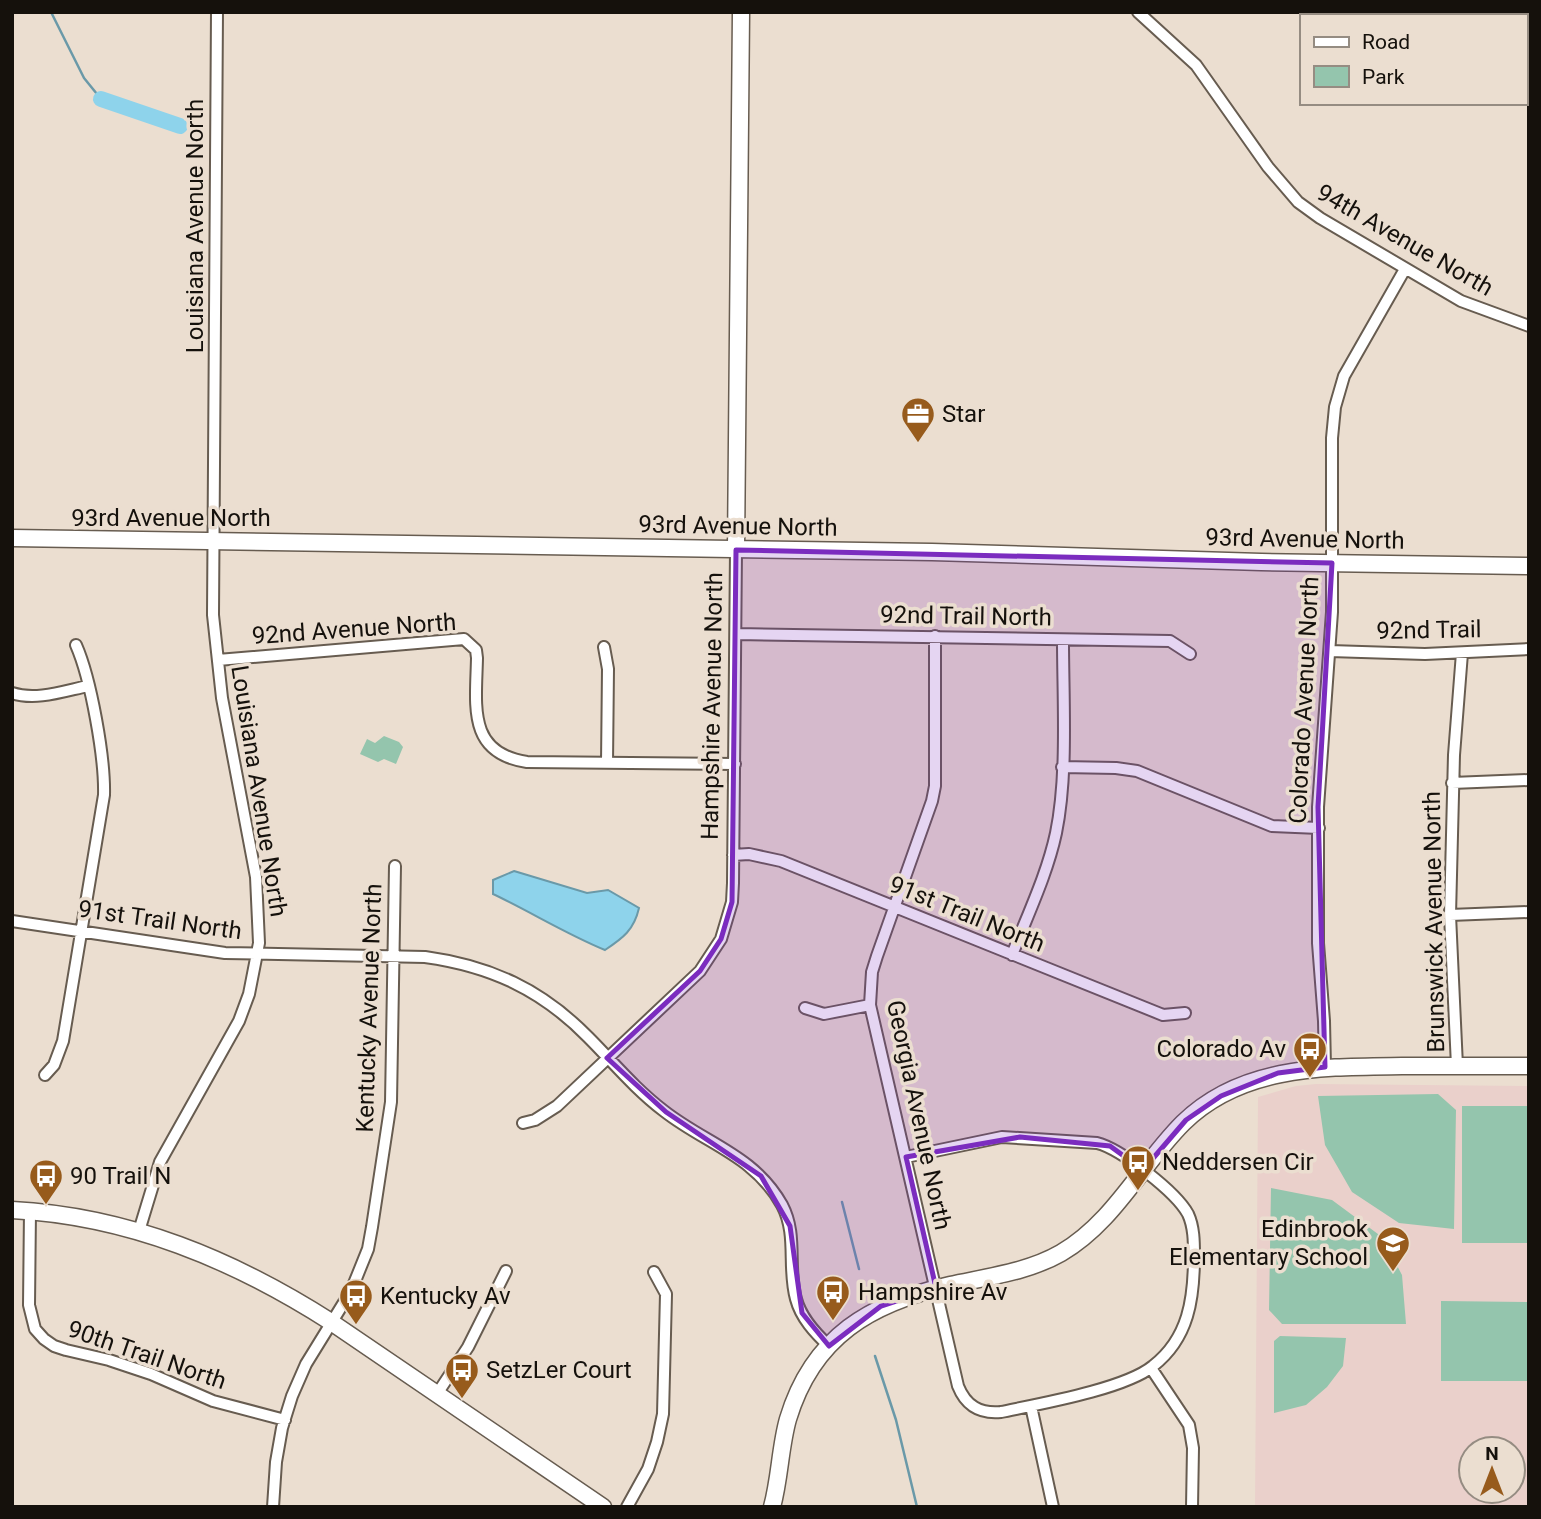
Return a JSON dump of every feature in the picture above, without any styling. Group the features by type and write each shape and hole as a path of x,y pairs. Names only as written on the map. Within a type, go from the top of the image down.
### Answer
{"street":[{"name":"Louisiana Avenue North","path":"139,1231 160,1162 239,1021 249,994 258,954 259,906 256,877 222,698 213,615 217,12"},
{"name":"Hampshire Avenue North","path":"523,1123 535,1120 556,1106 687,985 712,956 721,939 732,902 737,634 741,12"},
{"name":"94th Avenue North","path":"1138,12 1196,65 1268,167 1298,202 1320,218 1461,301 1529,326"},
{"name":"Colorado Avenue North","path":"1325,1067 1318,932 1319,787 1330,651 1332,438 1335,407 1344,376 1405,269"},
{"name":"93rd Avenue North","path":"12,538 932,552 1332,564 1529,566"},
{"name":"93rd Avenue North","path":"1463,565 1529,557"},
{"name":"92nd Trail North","path":"737,634 1170,641 1189,654"},
{"name":"Georgia Avenue North","path":"935,636 934,794 872,972 870,1005 962,1396 979,1411 990,1413 1031,1406"},
{"name":"92nd Avenue North","path":"218,660 464,639 476,650 478,723 491,747 502,755 527,762 735,764"},
{"path":"1012,955 1055,837 1060,813 1063,640"},
{"path":"46,1075 54,1065 64,1041 101,815 104,778 88,686 76,645"},
{"path":"604,647 608,669 607,763"},
{"name":"92nd Trail","path":"1330,651 1462,653 1529,649"},
{"name":"Brunswick Avenue North","path":"1457,1066 1450,915 1452,783 1462,653"},
{"path":"12,693 34,696 88,686"},
{"path":"1062,767 1137,771 1272,826 1319,828"},
{"path":"1452,783 1529,780"},
{"name":"91st Trail North","path":"733,855 749,854 781,861 1163,1015 1185,1013"},
{"name":"Kentucky Avenue North","path":"273,1507 276,1462 285,1420 306,1364 351,1291 373,1227 391,1102 395,866"},
{"path":"1450,915 1529,912"},
{"name":"91st Trail North","path":"12,921 196,951 425,957 456,961 515,981 566,1017 607,1058"},
{"path":"805,1008 824,1014 870,1005"},
{"path":"607,1058 634,1087 666,1112 739,1157 761,1176 783,1208 790,1226 796,1298 802,1313 829,1346"},
{"path":"772,1507 793,1403 808,1374 829,1346 851,1325 881,1306 900,1298 1017,1270 1059,1254 1102,1221 1186,1120 1221,1096 1278,1073 1325,1067 1529,1066"},
{"path":"906,1157 984,1140 1020,1137 1110,1146 1180,1202 1192,1227 1194,1285 1190,1312 1176,1342 1163,1358 1151,1368 1115,1384 1031,1406 1053,1507"},
{"path":"12,1210 74,1216 139,1231 205,1253 249,1273 331,1322 603,1507"},
{"name":"90th Trail North","path":"30,1211 29,1304 35,1329 44,1339 66,1350 151,1374 213,1401 285,1420"},
{"path":"437,1394 468,1347 506,1270"},
{"path":"627,1507 648,1469 663,1414 666,1294 654,1272"},
{"path":"1151,1368 1189,1425 1193,1448 1192,1507"}],"highlighted area":[{"path":"736,550 1332,563 1318,807 1325,1067 1278,1073 1221,1096 1186,1120 1143,1170 1110,1146 1020,1137 906,1157 936,1288 881,1306 829,1346 802,1313 790,1226 761,1176 666,1112 607,1058 700,971 721,939 732,902"}],"shaded area":[{"name":"Edinbrook Elementary School","path":"1316,1084 1529,1086 1529,1507 1255,1507 1258,1097 1296,1086"}],"green space":[{"path":"384,736 399,742 403,747 396,764 384,759 378,762 360,754 367,739 375,743"},
{"path":"1438,1094 1456,1110 1454,1229 1399,1223 1352,1192 1325,1145 1318,1096"},
{"path":"1462,1106 1529,1106 1529,1243 1462,1243"},
{"path":"1271,1188 1332,1200 1382,1237 1402,1275 1406,1324 1282,1324 1269,1310"},
{"path":"1441,1301 1527,1302 1527,1381 1441,1381"},
{"path":"1280,1336 1346,1338 1343,1366 1327,1387 1306,1405 1274,1413 1274,1341"}],"water":[{"path":"514,871 587,893 608,890 639,908 637,916 627,933 605,950 493,894 493,880"}],"waterway":[{"path":"51,12 84,78 101,99"},
{"path":"101,99 180,126"},
{"path":"842,1202 859,1269"},
{"path":"875,1356 896,1420 917,1507"}],"place":[{"name":"Star","path":"918,444"},
{"name":"Colorado Av","path":"1310,1079"},
{"name":"Neddersen Cir","path":"1138,1192"},
{"name":"90 Trail N","path":"46,1206"},
{"name":"Edinbrook Elementary School","path":"1393,1273"},
{"name":"Hampshire Av","path":"833,1322"},
{"name":"Kentucky Av","path":"356,1326"},
{"name":"SetzLer Court","path":"462,1400"}]}
